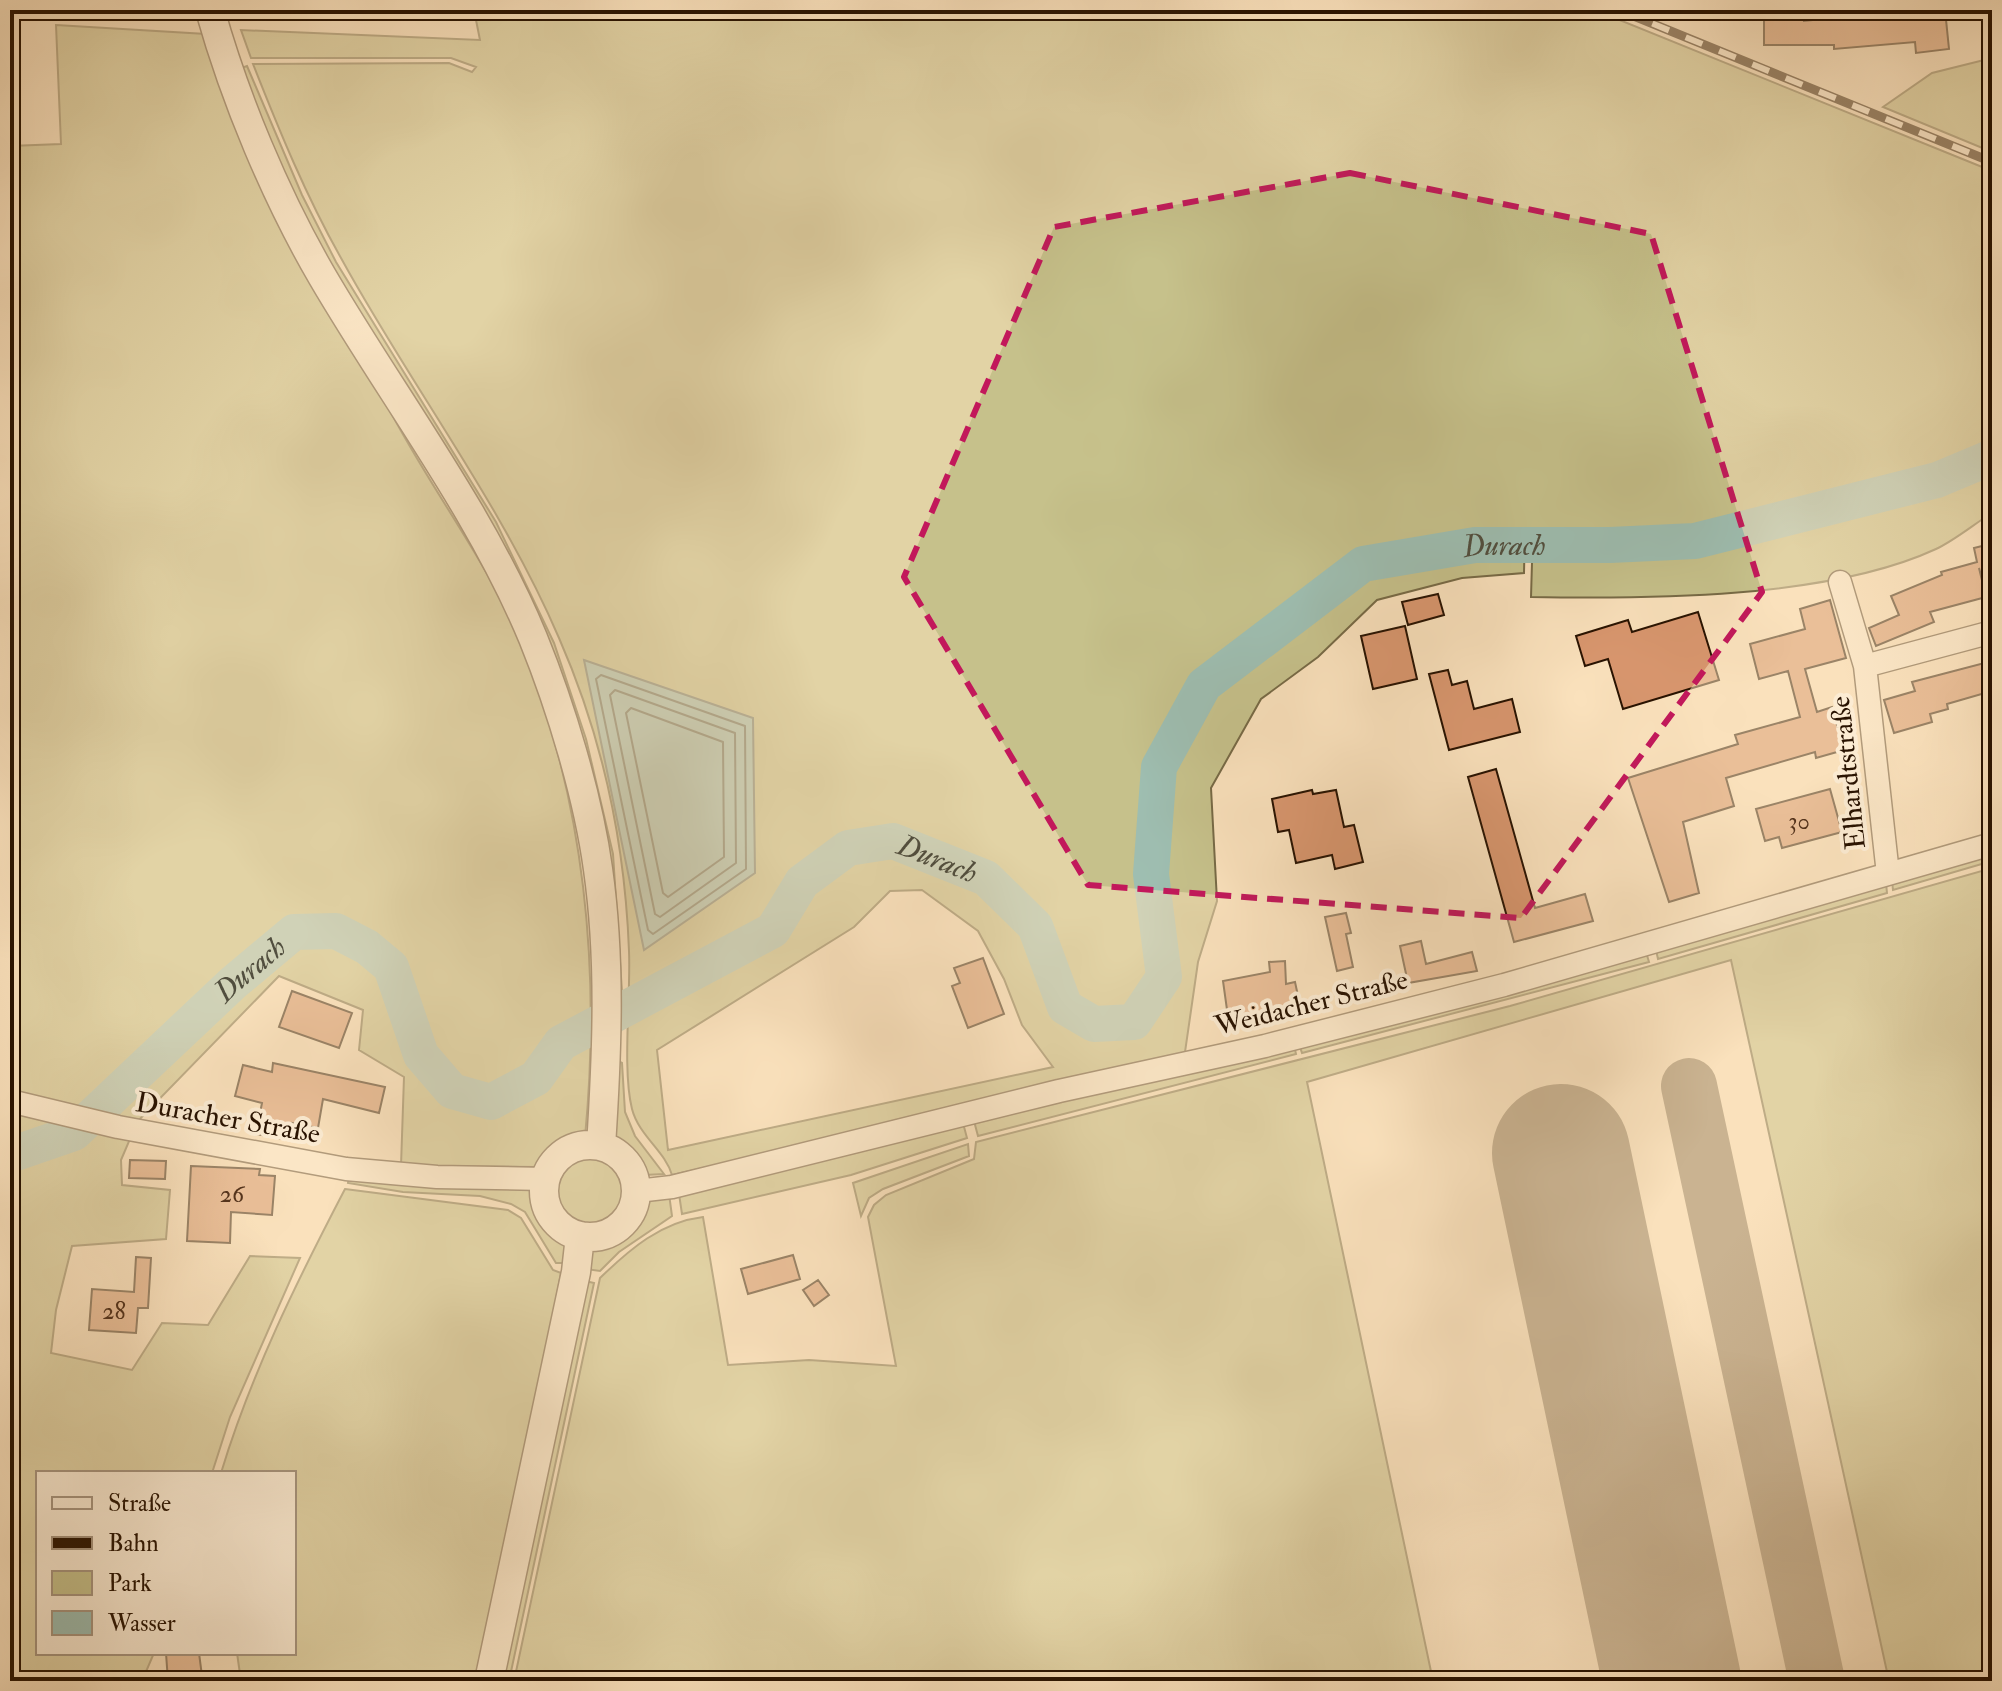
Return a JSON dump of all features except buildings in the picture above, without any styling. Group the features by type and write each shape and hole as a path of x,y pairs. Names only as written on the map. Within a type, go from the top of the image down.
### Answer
{"street":[{"path":"210,10 260,146 296,227 321,274 476,527 532,637 567,735 598,868 607,1062 601,1146"},
{"name":"Elhardtstraße","path":"1840,582 1865,666 1888,874"},
{"name":"Elhardtstraße","path":"1865,666 1992,632"},
{"name":"Weidacher Straße","path":"637,1191 672,1187 1059,1091 1265,1046 1620,953 1992,844"},
{"name":"Duracher Straße","path":"17,1103 118,1127 346,1169 437,1177 545,1179"},
{"path":"601,1146 627,1162 637,1191 629,1217 619,1227 594,1237 580,1236 555,1221 547,1208 545,1179 551,1166 573,1148 601,1146"},
{"path":"489,1681 570,1300 580,1236"}],"highlighted area":[{"path":"1350,173 1651,234 1762,592 1521,918 1088,885 904,577 1054,227"}],"green space":[{"path":"474,10 1595,10 1992,171 1992,513 1936,549 1892,566 1792,587 1683,596 1531,597 1533,528 1525,528 1524,573 1462,578 1377,600 1318,657 1261,699 1211,788 1217,901 1198,962 1184,1059 672,1175 664,1158 635,1119 632,1109 627,1053 629,951 622,871 609,791 588,713 574,675 536,588 510,540 328,235 253,64 449,63 472,72 476,67 451,58 251,58 241,30 480,40","holes":["922,890 978,931 1004,979 1022,1025 1053,1067 668,1150 657,1050 854,927 890,891"]},
{"path":"56,25 206,34 402,434 475,553 522,645 561,764 574,825 589,950 591,1012 585,1137 559,1146 539,1167 401,1166 404,1077 359,1050 363,1010 279,976 138,1121 10,1091 10,146 61,144"},
{"path":"1992,58 1992,152 1883,107 1932,73"},
{"path":"247,66 302,195 336,262 496,522 554,643 586,739 613,854 622,992 618,992 576,733 406,397 293,199 241,68"},
{"path":"1992,852 1992,861 1893,890 1892,881"},
{"path":"1992,868 1992,1681 1889,1681 1731,960 1307,1082 1433,1681 514,1681 600,1278 647,1238 673,1225 703,1217 728,1365 809,1360 896,1366 868,1217 874,1205 886,1195 974,1159 976,1142 1510,1006"},
{"path":"1886,883 1887,893 1658,959 1656,950"},
{"path":"1646,952 1649,962 1302,1053 1299,1044"},
{"path":"1294,1045 1296,1054 978,1136 974,1121"},
{"path":"618,1061 622,1063 625,1112 635,1136 664,1174 644,1175 629,1148 613,1139"},
{"path":"10,1110 130,1139 121,1160 122,1185 170,1190 166,1239 72,1246 56,1310 51,1353 132,1370 162,1323 208,1325 250,1256 300,1258 230,1417 213,1471 36,1471 36,1655 153,1655 142,1681 10,1681"},
{"path":"963,1123 967,1138 851,1175 682,1214 679,1194"},
{"path":"968,1144 969,1156 883,1189 869,1198 861,1216 853,1183"},
{"path":"591,1154 605,1157 617,1165 625,1177 628,1191 625,1205 617,1217 605,1225 591,1228 577,1225 565,1217 557,1205 554,1191 557,1177 565,1165 577,1157"},
{"path":"349,1176 536,1189 544,1219 567,1240 563,1263 556,1263 525,1212 511,1204 480,1196 403,1192 348,1183"},
{"path":"345,1189 508,1210 521,1218 553,1270 561,1273 527,1455 477,1681 241,1681 237,1655 296,1655 296,1471 222,1471 246,1400"},
{"path":"669,1194 672,1216 619,1252 600,1271 586,1269 591,1246 611,1241 626,1232 637,1218 645,1199"},
{"path":"581,1280 594,1283 509,1681 498,1681"}],"water":[{"path":"584,660 753,718 755,873 644,950"}],"waterway":[{"name":"Durach","path":"10,1155 74,1133 233,983 294,932 336,931 367,947 391,967 421,1055 452,1091 491,1102 536,1078 561,1043 773,930 802,882 848,848 893,841 986,878 1035,926 1065,1007 1094,1024 1134,1022 1164,977 1151,874 1159,767 1204,685 1363,564 1475,545 1610,545 1695,541 1937,480 1992,457"}],"taxiway":[{"path":"1689,1086 1817,1681"}],"runway":[{"path":"1561,1153 1672,1681"}],"railway":[{"path":"1619,10 1992,162"}]}
